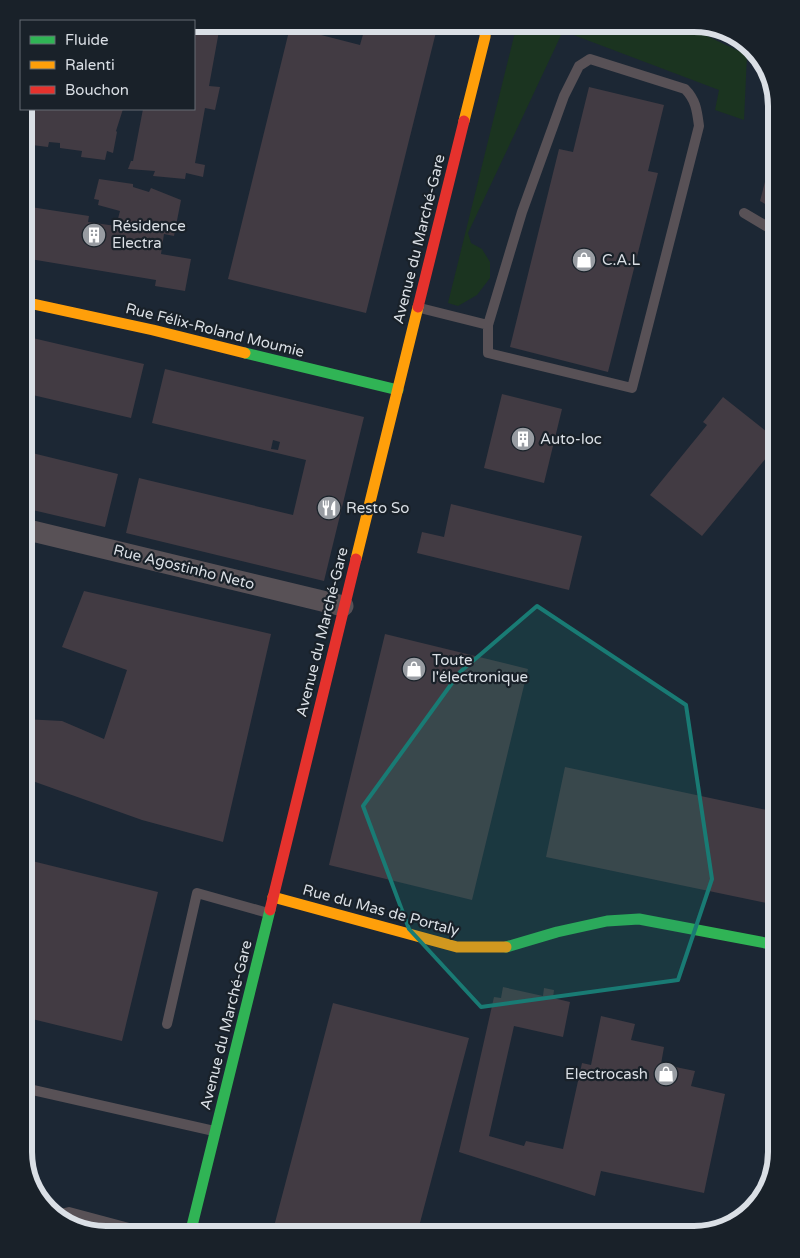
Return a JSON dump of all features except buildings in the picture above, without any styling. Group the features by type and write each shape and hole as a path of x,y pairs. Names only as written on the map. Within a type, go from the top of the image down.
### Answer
{"street":[{"name":"Avenue du Marché-Gare","path":"192,1225 485,33"},
{"name":"Avenue du Marché-Gare","path":"485,37 487,33"},
{"name":"Rue Félix-Roland Moumie","path":"33,304 153,330 398,390"},
{"name":"Rue Agostinho Neto","path":"33,531 343,606"},
{"name":"Rue du Mas de Portaly","path":"273,897 457,948 505,947 557,932 622,919 639,919 768,943"}],"lane":[{"path":"590,59 684,89 691,96 696,108 699,126 632,388 488,353 488,325 522,212 564,96 579,66 590,59"},
{"path":"744,213 768,227"},
{"path":"417,307 488,325"},
{"path":"167,1024 197,893 269,913"},
{"path":"33,1090 215,1131"},
{"path":"65,1213 69,1212 118,1225"}],"highlighted area":[{"path":"537,606 686,705 712,879 678,980 481,1007 409,929 363,806 460,672"}],"shaded area":[{"path":"195,33 699,33 718,36 727,40 749,58 760,73 765,87 768,106 768,1152 764,1176 760,1185 742,1207 727,1218 713,1223 694,1226 101,1225 82,1222 58,1207 40,1185 34,1166 33,110 195,110"}],"green space":[{"path":"515,33 562,33 468,233 471,243 482,249 490,262 490,278 477,295 458,306 448,303"},
{"path":"568,33 701,33 747,56 744,120 715,110 719,90"}],"traffic: fast":[{"path":"245,353 398,390"},
{"path":"192,1225 270,910"},
{"path":"506,947 557,932 607,921 639,919 768,943"}],"traffic: slow":[{"path":"464,121 485,33"},
{"path":"33,304 153,330 245,353"},
{"path":"356,559 418,307"},
{"path":"273,897 457,947 506,947"}],"traffic: jam":[{"path":"418,307 464,121"},
{"path":"270,910 356,559"}],"place":[{"name":"Résidence Electra","path":"94,235"},
{"name":"C.A.L","path":"584,260"},
{"name":"Auto-loc","path":"523,439"},
{"name":"Resto So","path":"329,508"},
{"name":"Toute l'électronique","path":"414,669"},
{"name":"Electrocash","path":"666,1074"}]}
